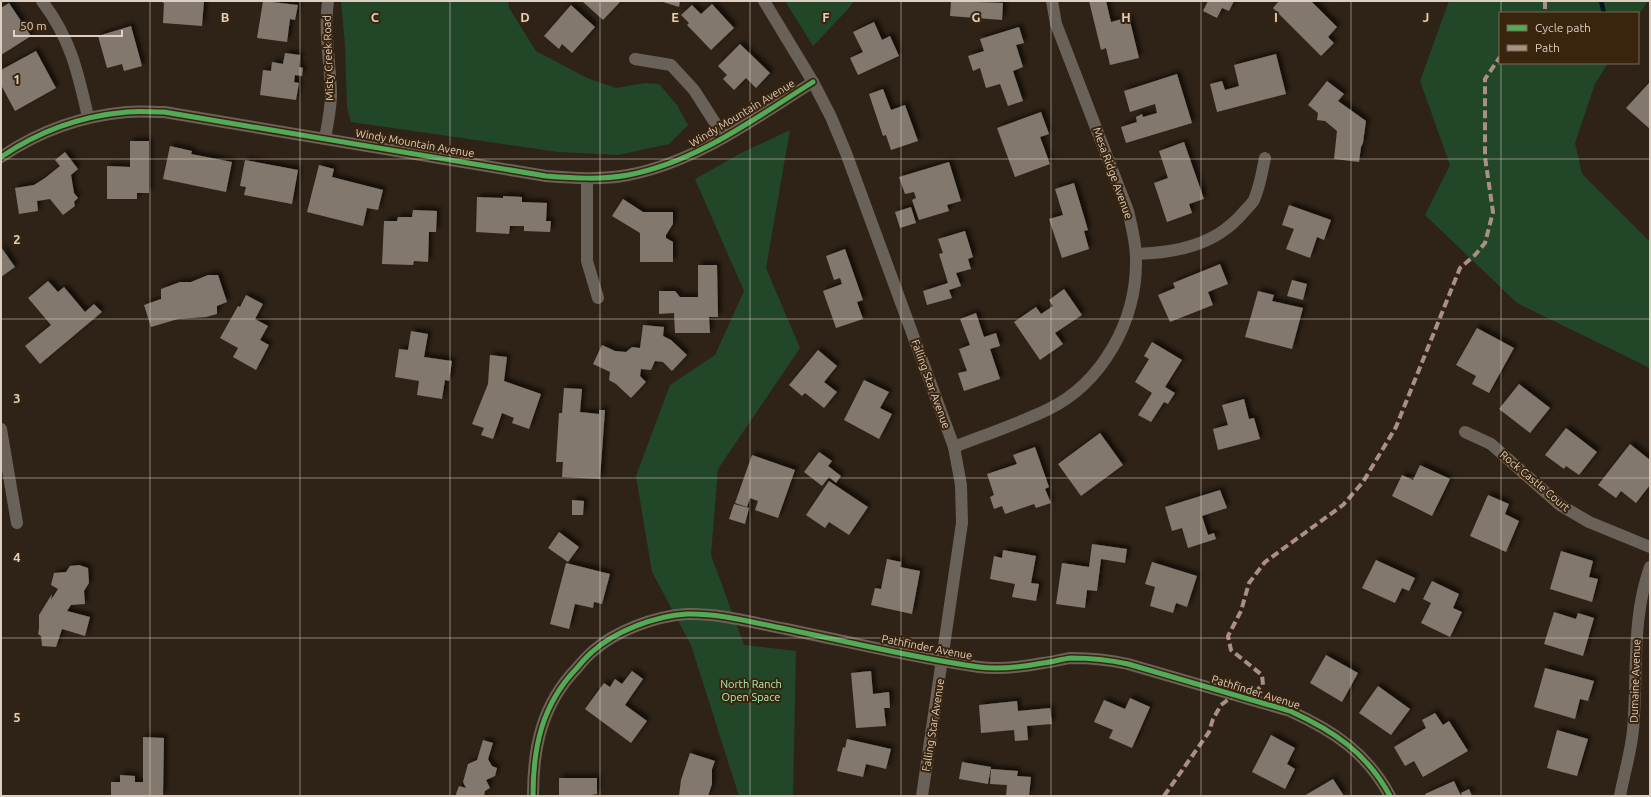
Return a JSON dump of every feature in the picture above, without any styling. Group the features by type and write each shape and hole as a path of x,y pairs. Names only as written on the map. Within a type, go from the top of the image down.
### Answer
{"street":[{"name":"Misty Creek Road","path":"325,138 331,94 326,37 328,1"},
{"name":"Falling Star Avenue","path":"764,1 813,82 831,117 846,153 954,447 961,485 962,523 943,662 922,796"},
{"name":"Mesa Ridge Avenue","path":"954,447 1048,410 1070,395 1090,378 1109,354 1125,324 1134,292 1136,254 1134,233 1128,211 1056,24 1052,1"},
{"path":"48,3 72,52 88,118"},
{"path":"634,59 671,65 694,90 724,137"},
{"name":"Windy Mountain Avenue","path":"1,157 22,143 55,127 88,118 128,112 164,112 546,176 587,179 627,175 660,167 690,156 724,137 813,82"},
{"path":"1136,254 1160,253 1186,248 1210,238 1232,225 1253,201 1260,185 1265,158"},
{"path":"587,179 587,262 598,298"},
{"path":"1,429 17,523"},
{"name":"Rock Castle Court","path":"1465,432 1491,444 1560,505 1589,522 1650,547"},
{"name":"Dumaine Avenue","path":"1620,796 1633,731 1638,614 1644,583 1650,567"},
{"name":"Pathfinder Avenue","path":"533,796 534,762 538,737 545,716 565,680 592,651 620,633 653,620 687,614 724,616 943,662 982,668 1000,669 1024,667 1070,658 1108,660 1128,664 1290,711 1311,721 1343,740 1370,766 1390,796"}],"green space":[{"path":"341,1 508,1 509,8 536,51 587,78 616,88 645,83 659,84 677,105 688,125 669,144 618,155 558,152 351,122 347,107 345,45"},
{"path":"785,1 854,1 813,46"},
{"path":"1449,1 1648,1 1639,14 1639,12 1499,12 1499,64 1607,64 1595,84 1575,143 1582,174 1650,242 1650,368 1517,303 1425,215 1450,165 1420,81"},
{"name":"North Ranch Open Space","path":"790,130 766,268 800,348 718,469 711,555 744,645 796,651 793,796 739,796 691,645 652,572 636,476 670,385 715,355 744,291 695,179 741,153"}],"building":[{"path":"159,1 204,1 202,26 163,23 164,3"},
{"path":"263,1 298,5 295,20 290,19 287,42 257,38"},
{"path":"582,1 621,1 603,20"},
{"path":"660,1 680,1 679,7"},
{"path":"951,1 1003,3 1002,20 950,16"},
{"path":"1089,1 1106,1 1111,22 1129,17 1139,58 1110,65 1106,48 1101,50"},
{"path":"1208,1 1234,1 1229,11 1222,8 1217,18 1203,11"},
{"path":"1279,1 1311,1 1337,27 1328,37 1334,43 1321,56 1273,8"},
{"path":"9,3 31,36 1,55 1,8"},
{"path":"712,4 734,28 711,50 687,25 689,23 681,15 692,5 701,14"},
{"path":"571,5 595,27 572,53 562,44 559,49 544,36"},
{"path":"874,22 882,40 890,36 899,56 858,75 850,58 863,52 853,32"},
{"path":"131,26 142,66 124,71 122,64 107,68 98,36"},
{"path":"1019,27 1024,43 1016,45 1023,67 1013,71 1023,101 1008,106 1000,84 986,88 980,68 973,71 968,56 984,51 980,39"},
{"path":"740,44 770,73 756,88 746,78 734,90 723,79 727,75 718,66"},
{"path":"36,51 56,88 15,111 1,85 1,70"},
{"path":"285,53 300,55 299,67 303,68 302,76 295,75 294,82 299,83 296,100 260,95 263,70 271,71 272,62 283,64"},
{"path":"1276,54 1286,94 1217,112 1210,84 1222,81 1225,90 1239,86 1234,65"},
{"path":"1177,74 1192,123 1126,143 1121,127 1137,122 1136,117 1142,114 1143,117 1157,113 1155,104 1130,112 1124,91"},
{"path":"1327,81 1344,94 1338,101 1366,121 1359,162 1334,159 1337,131 1325,121 1317,120 1318,113 1308,105"},
{"path":"1649,83 1650,84 1650,129 1626,108"},
{"path":"883,89 891,110 905,105 918,141 891,150 886,135 883,136 869,94"},
{"path":"1041,112 1049,134 1040,137 1050,164 1015,177 997,128"},
{"path":"130,141 149,141 149,193 137,193 137,199 107,199 107,166 130,167"},
{"path":"1184,142 1204,199 1189,204 1192,213 1167,222 1154,183 1168,178 1159,151"},
{"path":"170,146 192,151 191,154 232,162 226,192 163,179"},
{"path":"65,152 78,169 71,175 74,193 78,198 74,202 75,206 63,215 50,199 37,201 38,211 19,214 15,188 34,185 45,178 60,166 55,160"},
{"path":"245,160 298,170 292,204 244,195 246,187 240,186"},
{"path":"949,162 961,201 947,205 949,211 919,220 912,200 916,198 914,192 905,194 899,177"},
{"path":"319,165 334,169 332,177 383,190 378,210 367,208 363,226 307,212"},
{"path":"1074,183 1088,230 1084,231 1089,249 1062,258 1049,219 1063,215 1055,189"},
{"path":"503,196 522,197 522,202 547,203 546,221 551,221 550,232 524,231 524,226 510,226 509,234 476,232 477,197 503,198"},
{"path":"623,199 643,212 673,212 673,224 666,235 666,238 673,242 673,262 640,262 640,233 612,216"},
{"path":"1289,205 1331,220 1324,240 1317,237 1310,258 1286,249 1294,229 1282,225"},
{"path":"911,207 916,223 900,228 895,212"},
{"path":"413,210 437,211 436,232 429,232 428,262 414,261 413,265 382,264 384,221 397,221 398,217 412,217"},
{"path":"965,231 973,257 968,259 971,269 956,273 961,286 949,290 952,298 927,305 923,291 948,283 939,254 943,253 938,239"},
{"path":"1,247 15,267 1,277"},
{"path":"845,249 863,300 857,302 863,319 836,328 823,291 842,284 840,278 834,280 826,256"},
{"path":"1220,264 1228,284 1208,292 1213,305 1170,322 1158,295 1175,288 1173,283"},
{"path":"698,265 717,265 718,317 709,317 710,333 675,333 674,313 659,314 659,291 675,291 680,297 698,297"},
{"path":"208,275 218,275 227,302 217,306 217,314 206,317 178,319 151,327 144,305 161,299 161,289 180,282 191,282"},
{"path":"1292,280 1307,284 1303,300 1287,296"},
{"path":"48,281 58,292 64,287 85,312 94,304 102,312 40,364 25,346 51,325 28,298"},
{"path":"1064,289 1082,315 1055,333 1063,344 1040,360 1014,322 1036,307 1041,314 1053,306 1049,300"},
{"path":"1258,291 1274,295 1272,301 1303,308 1292,349 1245,337"},
{"path":"246,295 263,304 255,319 268,326 260,340 269,345 256,370 233,357 238,348 220,338"},
{"path":"976,313 984,337 996,333 1000,346 990,349 1000,379 964,391 958,373 967,371 959,349 970,345 960,319"},
{"path":"643,325 664,327 663,336 671,340 687,355 672,371 663,362 655,361 651,370 641,369 640,376 646,382 631,398 616,384 609,380 610,372 593,364 602,345 615,351 626,352 632,347 640,348"},
{"path":"1477,328 1514,348 1489,393 1472,384 1476,376 1456,365"},
{"path":"411,331 428,334 424,357 452,361 449,381 445,380 442,399 417,395 419,381 395,377 399,349 408,350"},
{"path":"1152,342 1182,360 1165,387 1175,393 1168,404 1164,402 1151,422 1138,415 1152,393 1135,382 1149,359 1144,356"},
{"path":"818,350 837,366 824,382 837,392 824,408 805,393 802,396 789,385"},
{"path":"490,355 507,357 504,381 541,394 529,429 512,423 514,418 502,413 493,439 481,435 484,428 472,424 488,384"},
{"path":"864,380 889,392 880,408 892,414 879,439 844,420"},
{"path":"1519,384 1550,408 1530,433 1499,409"},
{"path":"564,388 582,389 580,412 599,414 599,410 605,410 600,479 562,477 563,462 556,462 559,413 562,413"},
{"path":"1244,399 1249,419 1254,418 1260,439 1218,450 1213,429 1228,425 1222,405"},
{"path":"1566,428 1597,452 1579,475 1566,466 1564,469 1545,455"},
{"path":"1100,433 1123,465 1081,496 1058,464"},
{"path":"1630,444 1650,460 1650,485 1636,503 1621,491 1616,498 1598,485"},
{"path":"1035,447 1049,487 1045,489 1051,503 1036,508 1034,504 1005,514 1002,506 994,509 990,497 994,495 987,474 1017,464 1013,455"},
{"path":"819,452 832,461 828,466 841,476 836,483 829,477 822,486 804,472"},
{"path":"752,455 795,470 778,518 755,510 758,501 750,498 747,507 735,503"},
{"path":"1420,465 1450,479 1432,516 1392,496 1402,475 1413,480"},
{"path":"829,481 868,507 849,535 829,522 825,528 806,515"},
{"path":"1220,490 1227,508 1202,516 1208,535 1214,533 1216,539 1188,548 1182,528 1172,531 1165,507"},
{"path":"1488,495 1509,504 1505,514 1519,521 1506,552 1470,536"},
{"path":"572,500 584,501 583,515 572,515"},
{"path":"734,504 749,508 745,524 729,519"},
{"path":"559,532 579,547 568,562 548,548"},
{"path":"1092,544 1127,549 1125,563 1101,559 1097,591 1087,590 1085,608 1056,604 1062,563 1089,567"},
{"path":"1003,550 1036,556 1031,583 1039,584 1036,601 1012,597 1015,584 990,579 994,556 1002,558"},
{"path":"1561,551 1593,561 1589,577 1598,579 1592,602 1550,589"},
{"path":"887,559 901,562 900,567 920,571 912,614 871,605 875,588 881,589"},
{"path":"1376,560 1415,578 1409,591 1402,588 1395,603 1362,588"},
{"path":"1152,562 1197,576 1187,607 1176,603 1173,613 1150,606 1155,587 1145,584"},
{"path":"566,563 610,574 602,604 594,602 593,608 575,604 569,629 550,624"},
{"path":"79,565 88,568 89,583 84,591 85,604 71,605 67,611 90,617 85,636 62,629 56,647 42,646 41,636 38,634 39,615 52,594 51,600 58,589 51,585 54,573 66,572 70,566"},
{"path":"1432,581 1459,594 1453,608 1462,612 1450,637 1421,623 1431,603 1423,599"},
{"path":"1554,612 1576,619 1578,613 1594,618 1583,656 1544,644"},
{"path":"1326,655 1358,673 1342,702 1310,683"},
{"path":"1545,668 1594,681 1588,701 1580,699 1575,719 1534,707"},
{"path":"632,671 643,679 625,705 647,721 631,743 585,709 604,683 610,687 615,679 622,684"},
{"path":"871,671 873,694 889,692 890,708 884,708 886,726 856,728 851,673"},
{"path":"1378,686 1410,709 1391,735 1359,713"},
{"path":"1130,698 1150,707 1132,748 1109,738 1113,730 1094,722 1104,700 1125,709"},
{"path":"1017,701 1018,711 1050,708 1052,724 1027,726 1028,740 1015,741 1014,730 981,733 979,705"},
{"path":"1435,713 1443,725 1449,721 1468,751 1423,777 1414,761 1405,766 1394,747 1426,728 1422,720"},
{"path":"1557,730 1588,739 1577,776 1547,768"},
{"path":"1271,735 1295,748 1287,764 1295,769 1285,789 1252,772"},
{"path":"143,737 164,738 163,796 111,796 111,782 120,782 120,775 135,776 135,782 143,782"},
{"path":"847,739 891,749 886,769 866,764 863,777 837,771 843,747 845,748"},
{"path":"483,740 493,743 488,759 492,766 497,768 495,776 486,780 490,788 485,791 484,796 457,796 456,794 459,786 466,788 463,782 468,764 477,760"},
{"path":"690,753 715,761 712,769 712,784 708,796 679,796 681,780"},
{"path":"962,762 991,767 988,784 959,779"},
{"path":"991,769 1018,771 1017,776 1031,777 1029,796 1006,796 1007,785 990,784"},
{"path":"559,778 597,778 597,794 591,796 559,796"},
{"path":"1333,779 1344,796 1304,796"},
{"path":"1454,781 1461,796 1426,796 1425,794"},
{"path":"1469,789 1472,796 1462,796 1461,793"}],"waterway":[{"path":"1601,1 1604,12"}],"marked path":[{"path":"1545,1 1545,12"},
{"path":"1164,796 1209,732 1213,719 1221,705 1234,695 1257,690 1263,685 1262,675 1231,650 1228,636 1241,611 1249,583 1265,562 1343,505 1363,482 1396,427 1460,268 1475,255 1485,243 1493,212 1485,157 1485,79 1499,58"}],"cycle path":[{"path":"1,157 45,132 77,121 127,112 164,112 546,176 608,178 653,169 702,149 747,124 813,82"},
{"path":"533,796 535,760 542,727 555,696 565,682 588,656 601,644 612,637 649,621 687,614 712,615 737,619 906,654 979,667 1011,668 1071,658 1086,658 1128,664 1290,711 1306,719 1335,735 1360,755 1371,767 1390,796"}]}
